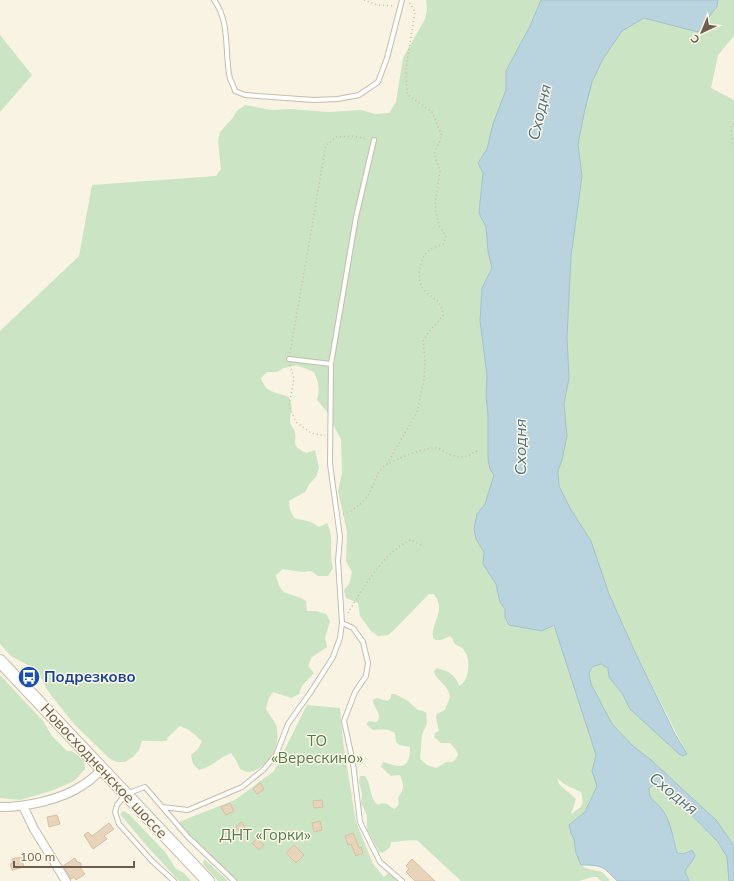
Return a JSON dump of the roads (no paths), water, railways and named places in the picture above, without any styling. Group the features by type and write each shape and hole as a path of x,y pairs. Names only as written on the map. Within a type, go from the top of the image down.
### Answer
{"main road":[{"name":"Новосходненское шоссе","path":"0,661 208,881"}],"street":[{"path":"0,807 23,806 70,793 83,785 102,769"},
{"path":"23,806 34,829 66,881"}],"lane":[{"path":"214,0 223,17 230,79 235,91 245,95 314,100 338,99 359,95 378,82 387,58 402,0"},
{"path":"162,807 188,810 242,787 263,770 276,755 288,724 333,657 340,638 342,623 338,561 340,537 330,464 331,364 356,217 374,140"},
{"path":"289,359 331,364"},
{"path":"342,623 353,628 363,642 368,663 366,676 355,692 344,721 353,763 360,822 380,862 402,881"},
{"path":"174,881 152,861 119,824 115,812 117,805 126,794 145,787 188,837 234,881"}],"water":[{"name":"Сходня","path":"541,0 718,0 717,6 698,32 644,18 622,31 603,59 592,82 578,144 582,176 571,256 567,337 569,378 564,404 567,436 558,471 559,486 570,508 591,541 609,594 634,650 675,734 687,754 683,756 679,754 630,709 622,693 609,677 608,668 601,664 592,667 589,673 591,684 612,724 633,746 651,760 717,821 734,846 734,881 729,881 727,857 718,842 672,795 656,783 649,788 649,793 651,798 659,805 667,818 677,853 684,854 692,850 695,855 685,871 689,881 617,881 602,867 594,865 581,865 576,853 574,839 569,825 585,812 597,786 592,771 596,755 554,625 542,631 509,625 505,617 505,609 500,602 496,584 483,564 484,552 476,539 474,529 477,514 485,504 494,475 490,469 488,459 488,415 486,396 487,375 480,321 482,288 492,268 488,251 486,227 479,213 483,173 478,163 487,149 493,124 506,90 506,71 530,26"}],"place":[{"name":"Подрезково","path":"29,677"}],"park label":[{"name":"ТО «Верескино»","path":"317,750"},
{"name":"ДНТ «Горки»","path":"265,835"}]}
